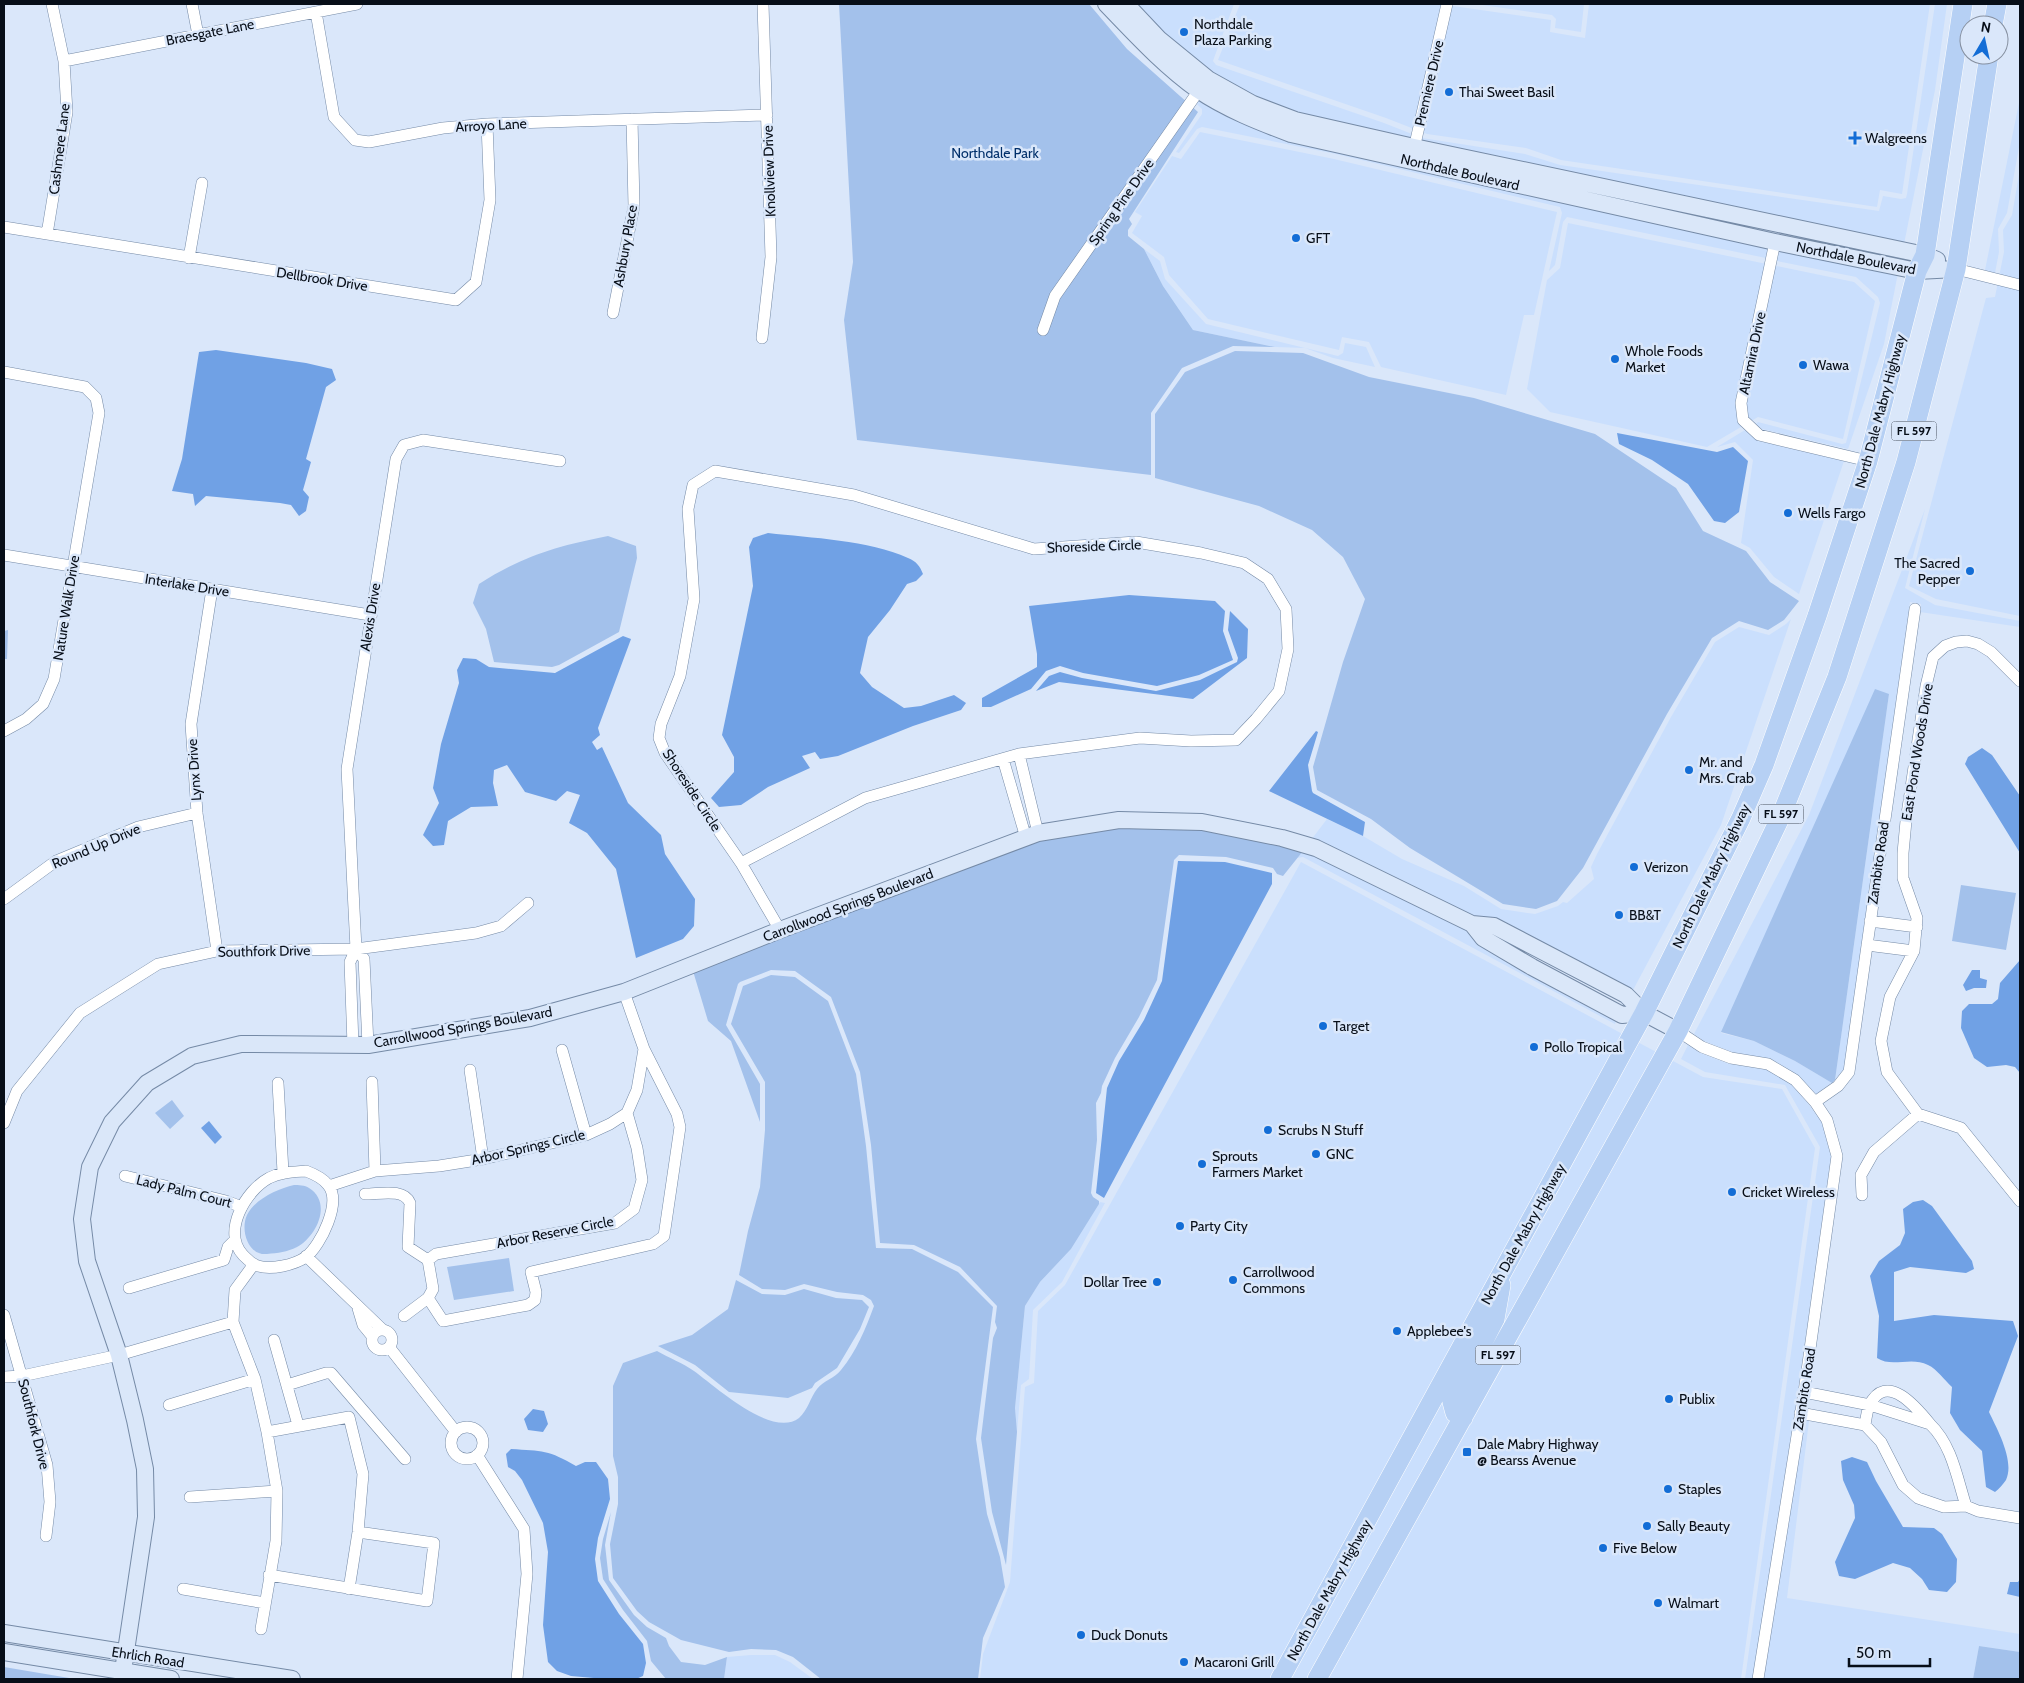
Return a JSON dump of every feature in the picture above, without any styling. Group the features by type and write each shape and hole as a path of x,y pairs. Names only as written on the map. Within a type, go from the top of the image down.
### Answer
{"main road":[{"name":"North Dale Mabry Highway","path":"1280,1679 1644,1013 1741,818 1764,765 1817,616 1868,461 1921,263 1963,4"},
{"name":"FL 597","path":"1317,1679 1678,1031 1780,816 1838,677 1906,462 1956,269 1987,65"},
{"path":"1463,1418 1455,1413 1452,1402 1495,1319 1505,1266"}],"street":[{"name":"Cashmere Lane","path":"47,234 67,112 64,61 52,4"},
{"path":"192,4 198,35"},
{"name":"Braesgate Lane","path":"64,61 357,4"},
{"name":"Knollview Drive","path":"762,338 771,257 763,4"},
{"name":"Northdale Boulevard","path":"1106,4 1149,50 1203,84 1295,120 1587,201 1776,242 1956,269"},
{"name":"Northdale Boulevard","path":"1126,4 1203,84"},
{"name":"Premiere Drive","path":"1413,154 1446,4"},
{"name":"Arroyo Lane","path":"316,12 334,117 355,140 369,142 443,128 487,124 767,115"},
{"name":"Spring Pine Drive","path":"1043,330 1055,296 1203,84"},
{"name":"Ashbury Place","path":"614,313 634,206 632,119"},
{"name":"Dellbrook Drive","path":"4,227 456,300 476,282 490,200 487,124"},
{"name":"Northdale Boulevard","path":"1413,154 1591,184 1780,224 1854,240 1921,263"},
{"path":"189,258 202,182"},
{"path":"1587,201 1591,184"},
{"path":"1689,223 1726,224 1766,229 1776,228 1780,224"},
{"path":"1776,242 1799,238 1854,240"},
{"name":"Altamira Drive","path":"1776,242 1741,403 1743,420 1759,435 1868,461"},
{"path":"1956,269 2020,285"},
{"name":"Nature Walk Drive","path":"4,372 85,387 96,398 98,413 54,679 43,704 26,719 4,731"},
{"name":"Alexis Drive","path":"361,1045 364,959 356,949 347,769 396,459 404,445 423,440 560,461"},
{"name":"Shoreside Circle","path":"741,863 865,798 1019,754 1140,738 1191,741 1236,740 1279,691 1288,649 1286,609 1268,579 1244,563 1201,553 1136,542 1034,548 854,495 715,471 693,485 688,510 694,599 680,676 661,724 660,738 665,753 741,863 780,930"},
{"name":"Interlake Drive","path":"4,555 370,616"},
{"name":"Lynx Drive","path":"212,589 191,724 197,812 217,951"},
{"name":"Zambito Road","path":"1815,1102 1838,1086 1849,1072 1915,609"},
{"name":"East Pond Woods Drive","path":"1914,951 1917,927 1915,909 1903,878 1903,853 1906,820 1926,686 1933,658 1945,646 1956,642 1968,641 1986,649 2020,681"},
{"path":"1019,754 1032,836"},
{"path":"1003,759 1032,836"},
{"name":"Round Up Drive","path":"4,898 56,861 138,827 197,812"},
{"name":"Carrollwood Springs Boulevard","path":"122,1672 146,1517 147,1497 140,1444 119,1355 87,1261 82,1219 90,1167 112,1122 147,1083 192,1056 241,1044 361,1045 530,1018 624,992 780,930 1032,836 1120,820 1193,822 1282,838 1316,848 1472,924 1483,938 1532,967 1622,1014 1644,1013 1678,1031"},
{"name":"Southfork Drive","path":"4,1123 17,1090 80,1013 158,964 217,951 356,949 476,933 501,926 528,903"},
{"path":"1870,921 1917,927"},
{"path":"1867,945 1914,951 1890,997 1881,1041 1887,1072 1918,1114 1961,1128 2020,1201"},
{"path":"428,1298 443,1321 528,1305 535,1300 536,1292 531,1272 653,1244 664,1236 680,1127 677,1114 643,1048 624,992"},
{"name":"Zambito Road","path":"1678,1031 1702,1047 1731,1058 1768,1064 1795,1080 1815,1102 1827,1120 1837,1156 1804,1392 1758,1679"},
{"path":"627,1113 638,1090 643,1048"},
{"path":"562,1050 586,1135"},
{"path":"470,1070 483,1159"},
{"path":"372,1082 375,1171"},
{"path":"278,1083 284,1172"},
{"name":"Arbor Springs Circle","path":"330,1186 375,1171 438,1166 483,1159 586,1135 610,1124 627,1113"},
{"name":"Arbor Reserve Circle","path":"432,1257 615,1223 634,1209 642,1180 637,1148 627,1113"},
{"path":"1862,1195 1861,1175 1874,1152 1918,1114"},
{"path":"306,1171 318,1176 330,1186 332,1202 328,1225 306,1256 287,1265 266,1267 254,1264 242,1254 234,1241 234,1233 242,1206 256,1188 268,1179 284,1172 306,1171"},
{"name":"Lady Palm Court","path":"125,1176 242,1206"},
{"path":"365,1194 402,1194 408,1197 410,1203 408,1247 432,1257 433,1290 428,1298 404,1316"},
{"path":"129,1288 224,1260 228,1247 234,1241"},
{"path":"306,1256 383,1330"},
{"path":"254,1264 236,1290 233,1322 255,1379 267,1432 277,1491 276,1541 261,1629"},
{"path":"356,1303 364,1325 372,1336 372,1343 376,1348 382,1350 389,1347 392,1338 389,1332 383,1330 376,1331 372,1336"},
{"name":"Southfork Drive","path":"4,1315 47,1465 50,1502 46,1536"},
{"path":"4,1377 22,1376 119,1355 233,1322"},
{"path":"274,1340 298,1425"},
{"path":"389,1347 456,1432"},
{"path":"286,1385 326,1373 331,1374 405,1459"},
{"path":"169,1405 255,1379"},
{"path":"1865,1425 1870,1405 1880,1393 1890,1391 1900,1393 1916,1408 1947,1446 1966,1506"},
{"path":"1804,1392 1870,1405 1930,1424"},
{"path":"267,1432 349,1417 363,1410"},
{"path":"1800,1413 1865,1425 1881,1442 1903,1485 1918,1498 1944,1507 1966,1506 1978,1511 2020,1518"},
{"path":"349,1417 363,1474 358,1532 350,1589"},
{"path":"465,1428 475,1429 479,1432 482,1437 482,1447 477,1456 467,1459 457,1455 452,1447 456,1432 465,1428"},
{"path":"477,1456 524,1529 527,1574 517,1679"},
{"path":"190,1497 277,1491"},
{"path":"269,1575 427,1601 434,1543 358,1532"},
{"path":"183,1589 265,1603"},
{"name":"Ehrlich Road","path":"4,1633 292,1679"},
{"name":"Ehrlich Road","path":"4,1652 171,1679"}],"shaded area":[{"path":"1134,4 1234,4 1213,61 1216,65 1384,123 1412,134 1410,140 1297,114 1256,98 1212,74 1163,34"},
{"path":"1240,4 1439,4 1551,20 1550,32 1585,38 1589,4 1930,4 1902,194 1880,190 1877,207 1561,160 1526,148 1427,134 1218,60"},
{"path":"1475,4 1584,4 1581,32 1555,28 1556,19 1552,15"},
{"path":"1935,4 1947,4 1935,90 1904,244 1783,218 1780,215 1778,217 1421,142 1422,138 1525,154 1560,165 1879,211 1883,196 1906,198"},
{"path":"1200,98 1769,247 1766,258 1567,217 1563,222 1555,265 1549,271 1562,213 1560,207 1336,154 1202,127 1197,129 1179,153 1176,152 1202,114 1202,109 1196,103"},
{"path":"2020,98 2020,142 2007,213 1998,229 1999,252 1995,273 1985,270"},
{"path":"1200,132 1334,159 1557,212 1534,315 1524,315 1506,395 1381,367 1369,342 1342,337 1339,350 1208,319 1169,275 1164,257 1132,233 1142,216 1135,212 1172,156 1181,159"},
{"path":"2020,169 2020,616 1936,599 1909,586 1986,298 1995,297 2004,252 2003,230 2012,215"},
{"path":"1568,223 1854,282 1875,301 1843,439 1758,417 1707,447 1550,412 1527,389 1547,280 1560,268"},
{"path":"1144,249 1160,261 1165,279 1206,324 1305,348 1275,347 1193,330 1163,286"},
{"path":"1780,250 1898,273 1884,344 1848,449 1762,429 1756,424 1758,422 1842,444 1846,443 1880,303 1878,297 1856,277 1777,261"},
{"path":"1345,343 1366,347 1375,367 1333,358 1305,348 1338,356 1343,353"},
{"path":"216,350 306,363 332,369 336,380 326,387 306,459 311,462 303,490 309,497 306,511 299,516 291,505 280,503 206,496 195,506 193,494 172,491 182,459 199,352"},
{"path":"1745,430 1758,441 1844,461 1799,594 1774,577 1750,548 1741,543 1753,460 1735,442 1717,447"},
{"path":"1617,433 1717,452 1733,447 1748,461 1739,512 1725,523 1714,521 1688,484 1652,460 1619,444"},
{"path":"1925,509 1905,588 1935,605 2020,621 2020,627 1920,612 1921,604 1910,602 1844,1069 1835,1080 1889,694 1721,1033 1754,1041 1795,1061 1832,1083 1816,1094 1798,1075 1771,1059 1732,1052 1704,1041 1694,1034 1809,815"},
{"path":"768,533 858,543 893,552 915,562 923,574 916,581 907,584 890,610 868,637 860,673 872,687 904,708 921,706 954,695 966,703 961,710 913,726 838,756 820,759 815,752 802,756 810,768 768,787 741,805 719,807 711,798 734,772 734,757 722,735 753,586 749,547 753,538"},
{"path":"1129,595 1215,601 1225,611 1223,631 1233,660 1199,675 1157,686 1083,673 1060,666 1046,671 1031,689 991,707 982,707 982,698 1037,667 1037,654 1029,606"},
{"path":"1230,611 1248,629 1247,658 1193,699 1059,682 1036,691 1049,676 1060,672 1082,678 1156,691 1200,680 1237,662 1238,658 1228,630"},
{"path":"1791,619 1721,825 1632,992 1311,840 1327,819 1363,836 1402,859 1464,886 1501,909 1535,914 1558,906 1563,902 1567,903 1594,879 1591,867 1597,854 1671,717 1715,642 1739,627 1769,635"},
{"path":"623,636 631,639 598,728 600,735 592,742 597,750 602,747 628,803 661,835 665,854 695,899 694,926 683,939 636,958 616,869 587,833 569,823 580,795 567,791 556,801 525,792 507,765 494,770 493,783 498,806 471,807 448,821 444,845 433,846 423,835 439,803 433,788 441,744 459,683 457,670 463,658 476,659 489,667 555,673"},
{"path":"1316,731 1318,732 1308,765 1312,791 1365,822 1363,836 1269,791"},
{"path":"1982,748 1992,755 2020,796 2020,853 1965,764 1968,757"},
{"path":"1303,851 1466,928 1617,1019 1615,1024 1303,857 1297,858"},
{"path":"1178,861 1225,862 1272,873 1272,884 1104,1198 1096,1193 1107,1088 1119,1061 1144,1020 1162,981"},
{"path":"1301,862 1703,1077 1782,1089 1815,1148 1741,1679 980,1679 983,1654 1010,1582 1025,1387 1034,1383 1038,1311 1065,1285"},
{"path":"2020,960 2020,1073 2015,1067 2006,1065 1987,1067 1974,1058 1961,1028 1962,1011 1969,1004 1992,1004 1998,999 2000,983"},
{"path":"1972,970 1980,970 1980,978 1987,980 1986,988 1974,988 1966,991 1963,985"},
{"path":"1688,1045 1700,1053 1729,1064 1767,1070 1792,1085 1822,1123 1831,1157 1798,1391 1753,1679 1745,1679 1820,1147 1785,1085 1705,1072 1681,1059"},
{"path":"209,1121 222,1137 215,1144 201,1128"},
{"path":"1923,1200 1932,1206 1972,1261 1974,1269 1966,1273 1910,1267 1894,1272 1894,1321 1934,1315 2013,1321 2018,1336 1989,1412 2004,1445 2008,1464 2006,1480 1995,1492 1986,1487 1982,1451 1960,1430 1950,1413 1952,1387 1938,1372 1928,1365 1915,1362 1889,1362 1877,1358 1879,1316 1870,1276 1879,1261 1900,1245 1905,1233 1903,1209 1913,1202"},
{"path":"1100,1202 1105,1203 1062,1282 1033,1310 1029,1379 1021,1385 1017,1432 1015,1408 1025,1306 1040,1282 1071,1249"},
{"path":"533,1409 544,1411 548,1424 543,1432 528,1430 524,1419"},
{"path":"1805,1420 1809,1421 1787,1598 2020,1634 2020,1652 1979,1646 1973,1679 1764,1679"},
{"path":"511,1449 545,1452 576,1466 585,1462 596,1462 608,1479 610,1499 598,1538 595,1559 598,1581 619,1614 643,1644 646,1663 643,1676 636,1679 605,1679 571,1676 557,1671 548,1662 543,1625 548,1552 543,1523 522,1480 515,1471 508,1467 506,1454"},
{"path":"1852,1457 1867,1462 1903,1527 1934,1528 1942,1534 1957,1559 1956,1582 1947,1592 1929,1590 1922,1579 1910,1568 1893,1563 1855,1579 1839,1576 1835,1562 1855,1518 1854,1505 1843,1480 1841,1461"},
{"path":"2020,1579 2020,1597 2007,1594 2010,1582 2018,1582"},
{"path":"775,1655 790,1662 813,1679 724,1679 727,1657"}],"green space":[{"name":"Northdale Park","path":"839,4 1089,4 1127,49 1198,112 1129,219 1132,224 1128,230 1128,236 1144,249 1163,286 1193,330 1275,347 1233,346 1182,368 1151,413 1151,475 857,440 844,320 853,262"},
{"path":"1235,351 1303,353 1369,377 1474,398 1595,434 1676,488 1703,531 1746,551 1770,582 1799,601 1784,620 1768,630 1739,621 1712,638 1667,714 1583,868 1557,901 1536,909 1503,904 1410,848 1371,819 1317,790 1313,767 1343,662 1365,599 1343,557 1312,530 1259,506 1155,478 1155,414 1185,372"},
{"path":"608,536 636,546 637,558 619,632 552,667 494,662 486,629 473,603 479,584 511,566 541,553"},
{"path":"8,630 7,659 4,659 4,631"},
{"path":"1875,689 1889,694 1835,1080 1832,1083 1795,1061 1754,1041 1721,1032"},
{"path":"1120,827 1201,828 1303,851 1283,876 1277,874 1273,868 1226,857 1179,855 1174,860 1157,980 1139,1017 1115,1058 1096,1103 1097,1140 1091,1193 1099,1201 1099,1204 1071,1249 1040,1282 1025,1306 1015,1408 1017,1432 1006,1565 992,1512 981,1438 993,1338 997,1328 995,1322 997,1306 960,1267 914,1245 880,1243 871,1145 860,1072 831,997 795,971 771,970 738,984 726,1025 760,1084 760,1122 731,1041 708,1021 693,971 1040,839"},
{"path":"1961,885 2016,893 2006,950 1952,941"},
{"path":"771,975 795,977 828,1001 856,1074 866,1146 876,1248 912,1249 958,1272 993,1307 976,1439 987,1514 1000,1557 1005,1587 983,1638 978,1679 821,1679 793,1657 776,1650 751,1649 729,1652 681,1640 649,1622 637,1611 613,1578 610,1544 618,1504 618,1477 613,1456 613,1386 623,1363 657,1351 690,1368 744,1408 774,1422 788,1423 799,1418 817,1389 838,1373 846,1363 860,1340 874,1306 871,1300 863,1295 837,1292 804,1284 785,1290 762,1289 739,1275 760,1187 765,1130 765,1082 731,1024 743,986"},
{"path":"172,1100 184,1116 170,1129 155,1113"},
{"path":"294,1185 307,1187 316,1194 320,1202 321,1211 315,1228 304,1242 293,1249 260,1254 247,1241 244,1228 247,1215 262,1199 274,1192"},
{"path":"509,1258 514,1291 454,1300 447,1267"},
{"path":"736,1280 762,1294 785,1295 804,1289 836,1298 862,1300 869,1307 860,1329 837,1368 815,1383 812,1388 788,1398 729,1392 695,1365 658,1346 692,1335 728,1309"},
{"path":"611,1512 605,1545 609,1580 634,1615 647,1627 666,1638 669,1646 681,1662 705,1665 727,1657 724,1679 666,1679 651,1661 647,1641 623,1610 603,1579 600,1558 603,1539"},
{"path":"1979,1646 2020,1652 2020,1679 1973,1679"},
{"path":"4,1667 75,1679 4,1679"}],"place":[{"name":"Northdale Plaza Parking","path":"1184,32"},
{"name":"Thai Sweet Basil","path":"1449,92"},
{"name":"Walgreens","path":"1855,138"},
{"name":"GFT","path":"1296,238"},
{"name":"Whole Foods Market","path":"1615,359"},
{"name":"Wawa","path":"1803,365"},
{"name":"Wells Fargo","path":"1788,513"},
{"name":"The Sacred Pepper","path":"1970,571"},
{"name":"Mr. and Mrs. Crab","path":"1689,770"},
{"name":"Verizon","path":"1634,867"},
{"name":"BB&T","path":"1619,915"},
{"name":"Target","path":"1323,1026"},
{"name":"Pollo Tropical","path":"1534,1047"},
{"name":"Scrubs N Stuff","path":"1268,1130"},
{"name":"GNC","path":"1316,1154"},
{"name":"Sprouts Farmers Market","path":"1202,1164"},
{"name":"Cricket Wireless","path":"1732,1192"},
{"name":"Party City","path":"1180,1226"},
{"name":"Carrollwood Commons","path":"1233,1280"},
{"name":"Dollar Tree","path":"1157,1282"},
{"name":"Applebee's","path":"1397,1331"},
{"name":"Publix","path":"1669,1399"},
{"name":"Dale Mabry Highway @ Bearss Avenue","path":"1467,1452"},
{"name":"Staples","path":"1668,1489"},
{"name":"Sally Beauty","path":"1647,1526"},
{"name":"Five Below","path":"1603,1548"},
{"name":"Walmart","path":"1658,1603"},
{"name":"Duck Donuts","path":"1081,1635"},
{"name":"Macaroni Grill","path":"1184,1662"}]}
